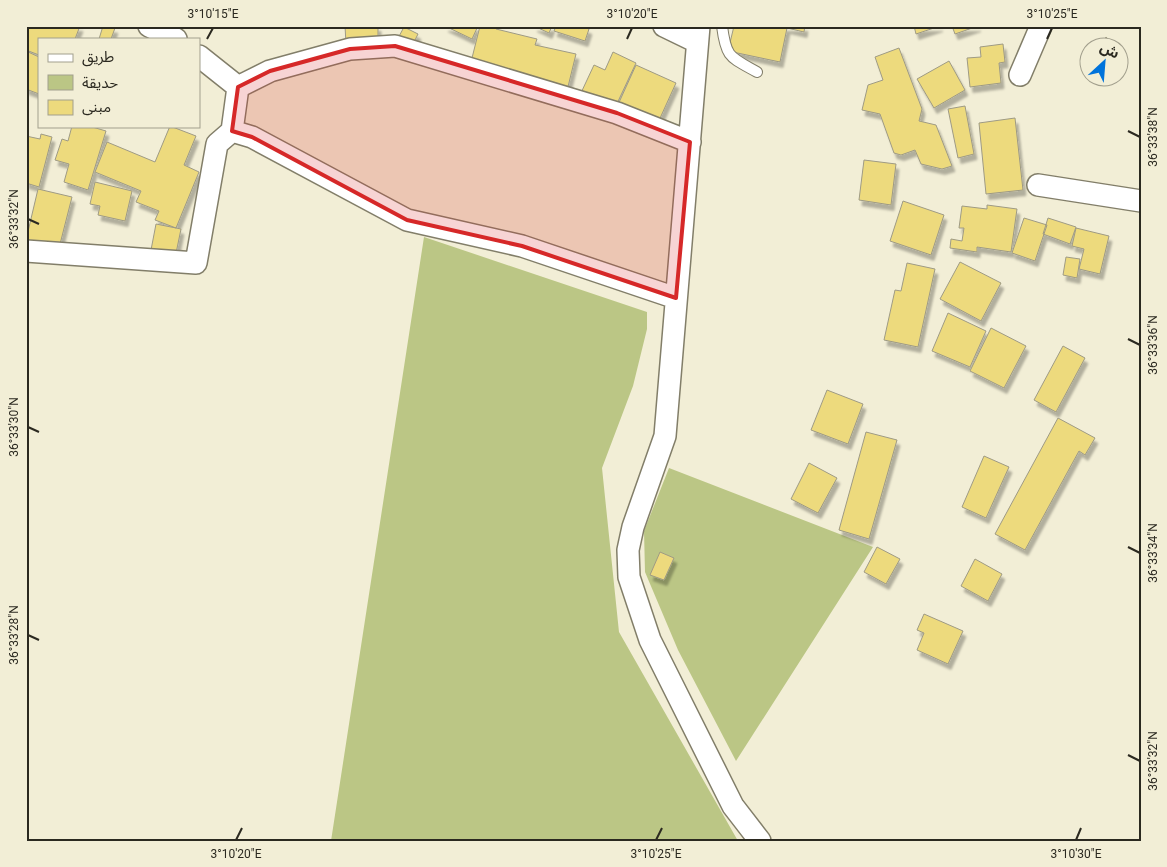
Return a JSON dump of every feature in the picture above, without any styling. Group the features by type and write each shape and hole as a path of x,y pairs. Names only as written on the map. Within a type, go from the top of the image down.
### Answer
{"street":[{"path":"148,26 174,38"},
{"path":"664,26 698,34 665,436 628,550 629,577 654,649 733,806 760,841"},
{"path":"1020,75 1040,26"},
{"path":"238,87 270,70 350,49 395,46 617,113 690,142"},
{"path":"200,57 238,87"},
{"path":"26,251 196,263 217,144 232,130 238,87"},
{"path":"232,130 252,137 407,220 522,246 676,298"},
{"path":"1038,185 1141,200"}],"lane":[{"path":"722,26 724,46 728,54 757,72"}],"highlighted area":[{"path":"395,46 617,113 690,142 676,298 522,246 407,220 252,137 232,131 238,87 270,71 350,49"}],"green space":[{"path":"424,237 647,312 647,329 633,386 602,468 619,632 738,841 331,841"},
{"path":"669,468 873,547 736,761 678,650 645,572 644,531"}],"building":[{"path":"30,26 80,26 75,38 38,38 38,55 26,50 26,35"},
{"path":"103,26 115,28 111,38 99,38"},
{"path":"345,26 378,26 378,43 346,44"},
{"path":"445,26 478,26 472,39"},
{"path":"480,26 497,26 496,29 537,39 535,45 576,54 565,99 470,66"},
{"path":"534,26 552,26 549,33"},
{"path":"556,26 581,26 589,29 585,41 554,31"},
{"path":"734,26 805,26 804,32 787,28 780,62 728,51"},
{"path":"914,26 940,26 916,34"},
{"path":"952,26 978,26 955,34"},
{"path":"404,27 418,34 410,50 396,42"},
{"path":"1003,44 1005,62 999,63 1001,83 970,87 967,58 981,57 980,47"},
{"path":"899,48 922,109 919,121 936,125 952,166 942,169 921,164 915,150 901,155 894,153 880,114 862,110 868,85 883,80 875,57"},
{"path":"26,51 38,57 38,94 26,89"},
{"path":"613,52 636,63 614,110 580,95 594,65 605,70"},
{"path":"949,61 965,90 934,108 917,79"},
{"path":"636,65 676,83 656,127 616,109"},
{"path":"965,106 974,154 958,158 948,109"},
{"path":"1015,118 1023,190 986,194 979,123"},
{"path":"71,128 96,128 106,131 88,190 64,182 69,164 55,160 62,139 68,141"},
{"path":"169,128 175,128 196,136 184,165 199,172 176,228 155,220 159,211 136,202 141,191 95,172 107,142 155,162"},
{"path":"41,134 52,137 39,187 26,183 26,136 40,139"},
{"path":"864,160 896,164 891,205 859,200"},
{"path":"95,182 132,191 125,221 98,215 100,206 90,204"},
{"path":"38,189 72,197 59,248 26,240"},
{"path":"903,201 944,215 931,255 890,241"},
{"path":"987,205 1017,209 1011,252 977,247 977,252 950,248 951,239 962,241 964,228 959,228 962,206 987,209"},
{"path":"1024,218 1047,225 1035,261 1012,253"},
{"path":"1048,218 1076,227 1070,244 1043,234"},
{"path":"156,224 181,229 175,258 151,250"},
{"path":"1076,228 1109,236 1100,274 1079,269 1084,249 1072,246"},
{"path":"1066,257 1080,259 1077,278 1063,275"},
{"path":"960,262 1001,283 981,321 940,299"},
{"path":"907,263 935,269 918,347 884,340 895,290 901,291"},
{"path":"948,313 986,331 970,367 932,351"},
{"path":"991,328 1026,346 1004,388 970,371"},
{"path":"1063,346 1085,358 1056,412 1034,400"},
{"path":"827,390 863,404 848,444 811,430"},
{"path":"1058,418 1095,438 1085,455 1079,451 1025,550 995,534"},
{"path":"866,432 897,440 869,539 839,530"},
{"path":"984,456 1009,467 986,518 962,507"},
{"path":"809,463 837,478 818,513 791,499"},
{"path":"877,547 900,559 886,584 864,572"},
{"path":"660,552 674,558 664,580 650,575"},
{"path":"975,559 1002,574 988,601 961,586"},
{"path":"924,614 963,631 948,664 917,650 924,633 917,630"}]}
